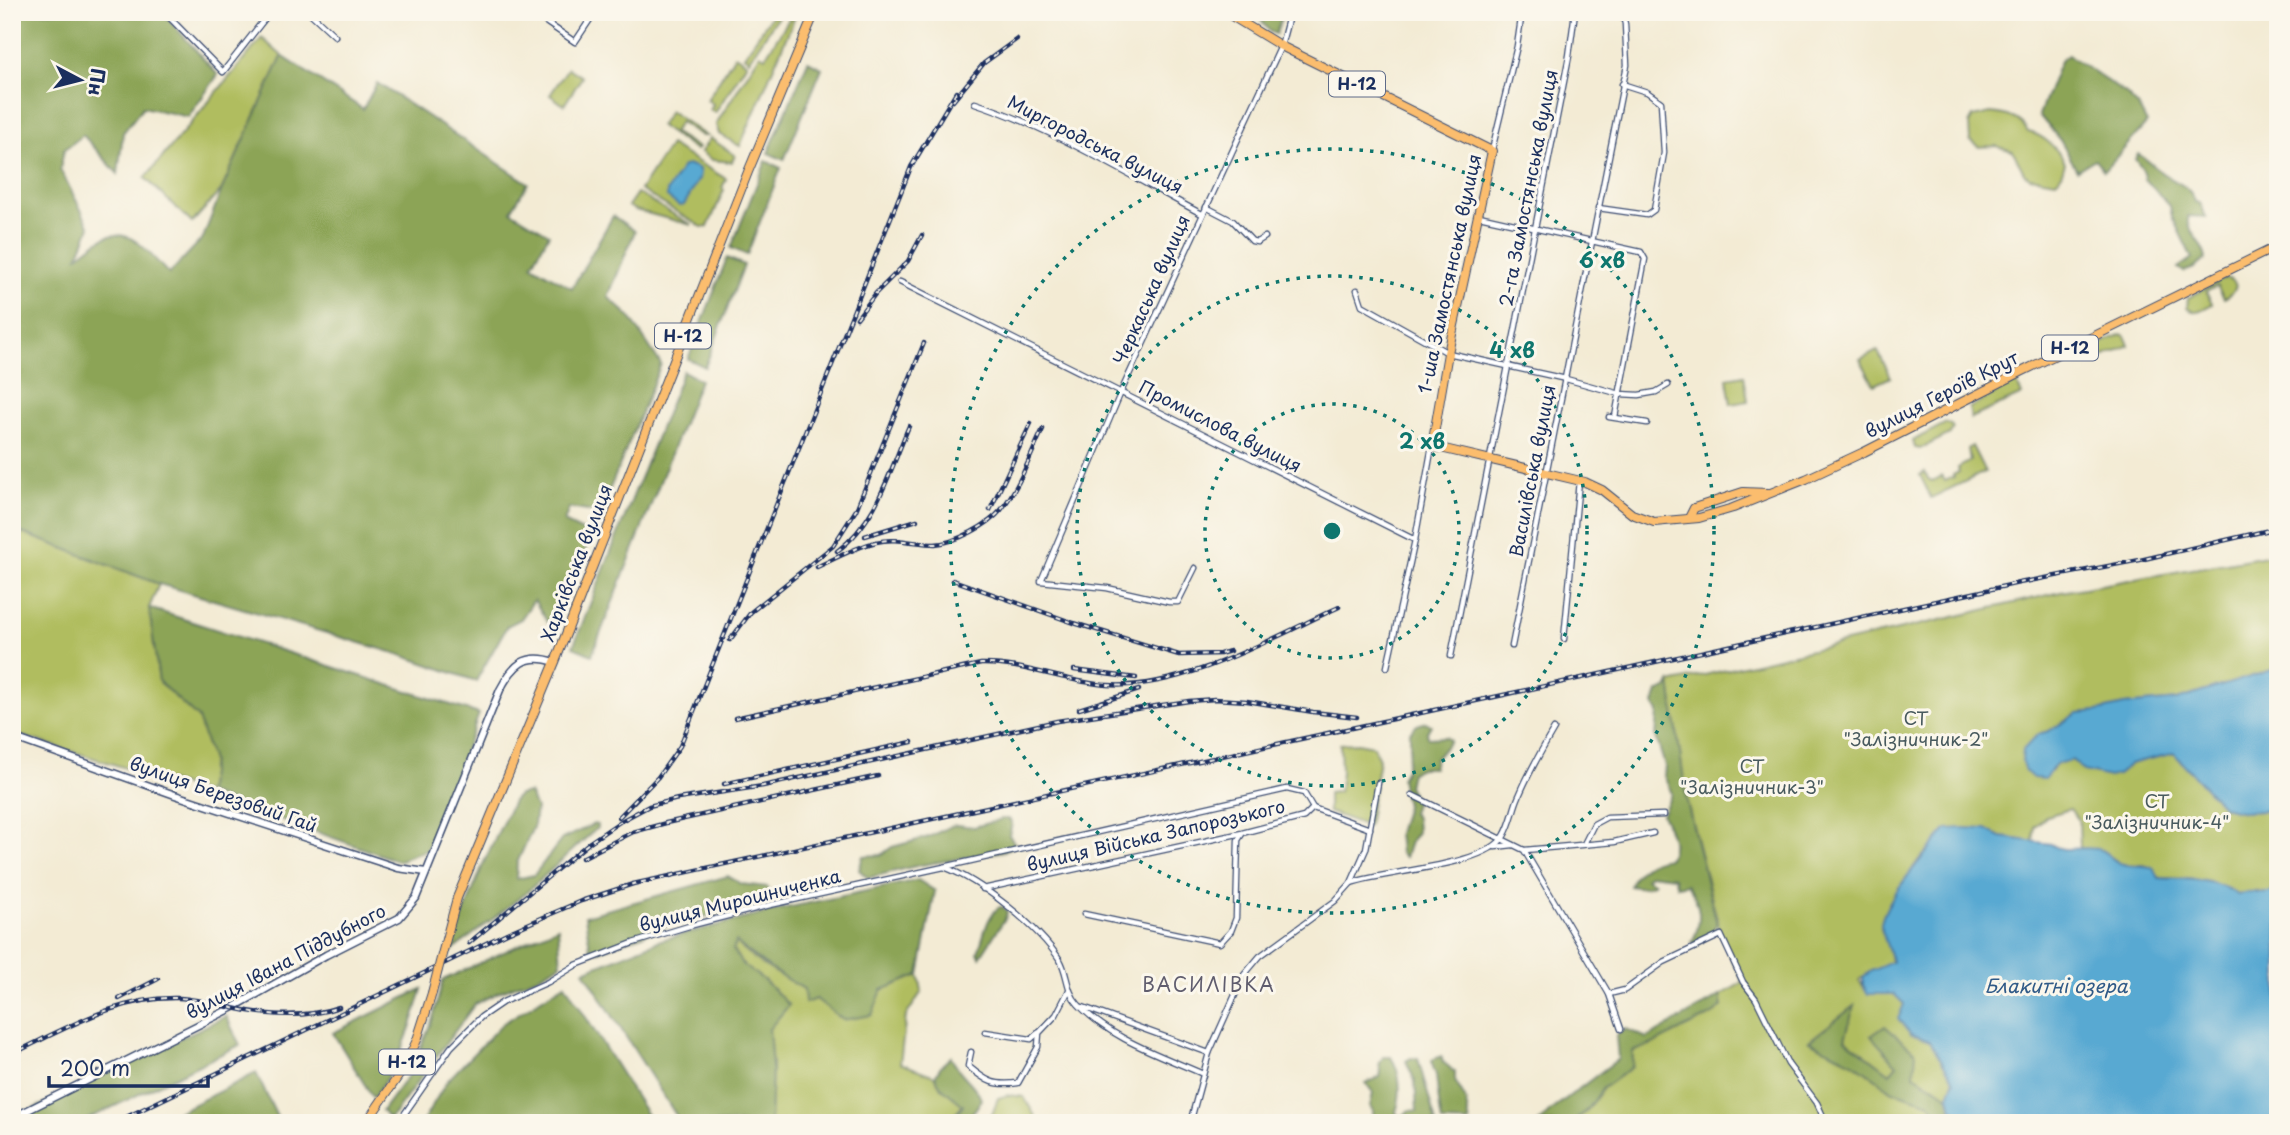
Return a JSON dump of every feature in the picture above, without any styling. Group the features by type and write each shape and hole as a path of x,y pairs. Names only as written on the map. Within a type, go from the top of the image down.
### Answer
{"main road":[{"name":"Харківська вулиця","path":"366,1123 404,1068 417,1040 457,898 555,662 739,194 815,12"},
{"name":"Н-12","path":"1225,12 1280,46 1492,151"},
{"name":"1-ша Замостянська вулиця","path":"1432,446 1448,354 1492,151"},
{"name":"вулиця Героїв Крут","path":"1580,480 1602,490 1643,520 1669,522 1733,508 1864,452 2278,246"},
{"name":"Н-12","path":"1432,446 1580,480"}],"street":[{"path":"164,12 223,72 270,12"},
{"path":"309,12 335,36"},
{"path":"531,12 575,42 594,12"},
{"name":"Черкаська вулиця","path":"1195,568 1178,602 1107,588 1041,581 1121,393 1280,46 1290,12"},
{"name":"1-ша Замостянська вулиця","path":"1492,151 1517,46 1522,12"},
{"name":"2-га Замостянська вулиця","path":"1451,656 1569,56 1575,12"},
{"name":"Василівська вулиця","path":"1512,646 1627,65 1622,12"},
{"path":"1839,12 1856,12"},
{"path":"1598,208 1647,215 1654,210 1664,153 1661,102 1647,92 1622,84"},
{"name":"Миргородська вулиця","path":"975,103 1038,129 1202,214"},
{"path":"1206,206 1233,221 1252,241 1257,242 1265,237"},
{"path":"1477,216 1641,252 1644,258 1620,394 1612,417 1647,423"},
{"name":"Промислова вулиця","path":"900,282 1415,540"},
{"path":"1357,290 1362,305 1448,354 1566,379 1620,394 1656,392 1668,384"},
{"name":"1-ша Замостянська вулиця","path":"1387,667 1432,446"},
{"path":"1564,639 1580,480"},
{"name":"вулиця Івана Піддубного","path":"12,1118 234,1007 399,918 416,898 500,690 511,671 521,662 534,658 555,662"},
{"path":"1494,848 1503,838 1530,770 1554,729"},
{"name":"вулиця Березовий Гай","path":"12,737 175,795 398,868 426,872"},
{"path":"1190,1123 1209,1052 1244,975 1260,956 1335,901 1350,883 1366,849 1378,783"},
{"name":"вулиця Мирошниченка","path":"398,1123 451,1047 481,1017 503,1002 548,982 576,965 633,943 770,905 1287,789 1304,793 1313,808"},
{"path":"1412,795 1524,850 1614,842 1653,833"},
{"path":"1313,808 1370,829"},
{"name":"вулиця Війська Запорозького","path":"983,889 1242,833 1304,817 1313,808"},
{"path":"1583,845 1594,824 1607,817 1664,815"},
{"path":"1084,914 1220,943 1231,931 1236,918 1238,839 1242,833"},
{"path":"1350,883 1367,877 1453,862 1494,848 1513,845"},
{"path":"1524,850 1609,994 1621,1029"},
{"path":"944,867 960,873 983,889 1018,915 1047,942 1065,969 1072,997 1101,1025 1203,1074"},
{"path":"1609,994 1625,990 1664,962 1721,935 1743,982 1756,999 1788,1064 1817,1103 1826,1123"},
{"path":"985,1032 1031,1039 1056,1015 1069,989"},
{"path":"1079,1005 1209,1052"},
{"path":"971,1052 968,1066 980,1076 999,1085 1018,1083 1038,1047 1039,1033"}],"green space":[{"path":"12,12 162,12 218,75 188,117 143,107 123,133 118,174 83,135 64,150 60,169 90,227 78,256 106,237 126,236 142,246 169,274 203,238 282,56 363,109 377,83 528,183 511,211 549,234 532,265 572,288 613,216 635,231 608,297 629,316 661,364 600,513 569,508 564,522 591,535 556,622 548,623 534,600 521,619 507,626 476,681 398,654 159,584 12,529"},
{"path":"774,12 781,12 749,60 744,56"},
{"path":"787,12 797,12 740,146 719,134 716,124 760,54 765,57 791,16"},
{"path":"1254,12 1283,12 1276,34 1270,32"},
{"path":"262,38 282,56 222,189 192,223 145,178"},
{"path":"735,55 747,63 715,113 710,110 713,104 707,100"},
{"path":"2068,55 2126,94 2138,106 2147,123 2104,171 2095,159 2077,170 2060,140 2039,115 2060,61"},
{"path":"808,61 822,68 784,160 768,153"},
{"path":"568,68 582,77 564,105 550,95"},
{"path":"670,111 706,136 680,122 673,132 698,148 696,150 660,126"},
{"path":"1991,113 2017,120 2028,132 2050,143 2065,163 2060,177 2056,181 2030,177 2024,173 2013,151 1996,146 1979,147 1970,141 1969,124 1973,117"},
{"path":"710,138 735,155 732,162 712,160 701,152"},
{"path":"670,145 726,179 708,227 702,227 640,190"},
{"path":"2138,154 2186,188 2195,202 2200,203 2206,217 2188,216 2188,222 2206,259 2194,268 2184,272 2178,268 2192,258 2172,217 2170,206 2145,179 2144,172 2135,159"},
{"path":"766,161 781,168 747,255 731,248"},
{"path":"637,193 692,225 628,206"},
{"path":"727,258 744,265 705,367 688,359"},
{"path":"2225,278 2234,282 2235,288 2231,293 2224,298 2217,286 2206,292 2212,304 2196,311 2187,308 2188,298"},
{"path":"2121,334 2129,345 2101,358 2098,345"},
{"path":"1877,350 1891,377 1874,385 1860,359"},
{"path":"683,371 700,380 592,655 573,647"},
{"path":"1744,375 1748,401 1731,404 1727,378"},
{"path":"2017,383 2022,395 1971,418 1969,408"},
{"path":"1946,423 1953,428 1950,434 1920,449 1915,448 1913,441"},
{"path":"1972,446 1985,472 1931,498 1920,475 1925,472 1932,481 1942,476 1945,481 1954,477 1953,475 1959,472 1958,468 1970,461 1968,449"},
{"path":"12,529 159,584 149,608 159,682 198,718 212,761 207,793 12,733"},
{"path":"2278,554 2278,668 2177,700 2078,713 2049,731 2038,734 2052,771 2056,764 2072,760 2078,765 2117,775 2130,764 2174,753 2223,807 2244,812 2278,810 2278,890 2266,894 2255,891 2238,896 2210,882 2159,878 2153,868 2121,864 2101,850 2080,848 2079,820 2070,809 2047,816 2035,826 2033,842 2001,837 1986,829 1947,829 1914,866 1881,929 1889,947 1891,964 1871,971 1859,980 1865,989 1878,994 1894,994 1904,1004 1911,1034 1930,1041 1954,1081 1949,1096 1897,1065 1890,1073 1845,1039 1853,1007 1810,1040 1853,1062 1893,1091 1930,1103 1937,1112 1952,1108 1948,1120 1944,1123 1573,1123 1589,1108 1603,1088 1632,1067 1633,1051 1711,1015 1722,1007 1720,996 1743,982 1721,935 1687,802 1670,683 2061,592"},
{"path":"149,608 479,714 427,850 398,861 207,793 212,761 198,718 159,682"},
{"path":"1670,683 1687,802 1717,924 1697,945 1692,942 1698,927 1698,905 1687,884 1677,886 1674,877 1650,874 1646,878 1654,883 1651,885 1630,886 1640,870 1650,863 1669,858 1672,847 1671,836 1662,814 1672,794 1664,776 1665,766 1656,737 1658,712 1654,704 1658,692 1667,689"},
{"path":"1426,722 1431,725 1427,732 1428,738 1446,737 1450,741 1435,759 1433,768 1421,768 1411,772 1408,786 1416,800 1412,813 1416,818 1417,832 1405,857 1400,853 1398,833 1406,806 1401,778 1406,769 1410,732 1417,725"},
{"path":"1340,744 1373,746 1379,759 1368,826 1328,812 1328,793 1339,792"},
{"path":"529,793 536,808 534,825 517,863 516,879 534,875 562,839 594,824 597,828 527,892 448,954 484,862 513,801 519,795"},
{"path":"1009,819 1012,824 1009,835 1016,845 1004,851 916,866 868,878 859,870 863,856 881,855 892,847 929,837 951,826 974,827"},
{"path":"728,876 741,884 767,887 775,901 672,924 591,954 585,916"},
{"path":"918,880 935,891 919,975 882,990 872,1015 843,1020 816,999 805,1003 804,989 768,967 736,942 733,950 742,964 765,981 789,1005 769,1029 772,1067 770,1123 681,1123 584,971 661,940 781,909"},
{"path":"1000,907 1007,911 1006,917 980,957 978,952 988,921"},
{"path":"558,927 561,964 475,1004 389,1119 382,1111 410,1073 433,1018 443,980"},
{"path":"736,942 760,963 804,989 843,1020 882,990 919,975 922,991 906,1016 900,1063 935,1076 941,1087 963,1104 953,1116 931,1123 770,1123 772,1067 765,981 742,964 733,950"},
{"path":"565,984 652,1123 422,1123 447,1081 502,1024"},
{"path":"422,989 403,1046 390,1073 373,1098 333,1033"},
{"path":"1720,996 1722,1007 1711,1015 1633,1051 1632,1067 1603,1088 1589,1108 1573,1123 1539,1123 1550,1111 1618,1059 1616,1036 1626,1029 1647,1038"},
{"path":"1854,1006 1845,1039 1890,1073 1897,1065 1871,1036 1885,1026 1916,1053 1914,1075 1949,1096 1952,1108 1937,1112 1930,1103 1893,1091 1853,1062 1809,1041"},
{"path":"226,1016 240,1045 80,1123 12,1123 12,1119"},
{"path":"1441,1056 1443,1062 1455,1072 1455,1081 1465,1098 1470,1123 1442,1122 1432,1062"},
{"path":"951,1057 981,1099 973,1113 962,1120 933,1123 933,1120 953,1116 963,1105 941,1087 935,1076"},
{"path":"1383,1057 1391,1057 1397,1070 1400,1091 1396,1112 1402,1117 1409,1110 1417,1111 1415,1081 1406,1061 1411,1058 1418,1059 1436,1123 1382,1123 1373,1117 1370,1106 1373,1093 1366,1083 1380,1077 1379,1065"},
{"path":"256,1073 280,1123 156,1123"},
{"path":"1008,1095 1024,1097 1039,1123 982,1123 992,1115 998,1098"}],"water":[{"path":"683,166 698,168 699,179 684,205 679,206 667,197 667,191"},
{"path":"2278,668 2278,810 2244,812 2223,807 2174,753 2130,764 2117,775 2109,777 2084,771 2072,760 2056,764 2044,779 2033,778 2025,771 2022,762 2023,750 2038,734 2049,731 2078,713 2177,700"},
{"name":"Блакитні озера","path":"1947,829 1986,829 2001,837 2051,844 2063,849 2095,848 2120,863 2154,868 2159,878 2210,882 2238,895 2278,890 2278,1123 1976,1123 1952,1108 1949,1096 1954,1081 1930,1041 1911,1034 1898,1019 1904,1004 1894,994 1868,994 1863,985 1863,977 1892,962 1881,925 1898,889"}],"railway":[{"path":"953,101 984,63 1017,39"},
{"path":"619,817 658,777 680,746 911,167 956,92"},
{"path":"857,318 876,293 908,261 922,235"},
{"path":"730,640 751,612 833,546 856,510 924,343"},
{"path":"990,510 1031,423"},
{"path":"837,551 851,539 872,510 909,426"},
{"path":"817,567 876,542 891,540 943,543 980,527 996,516 1008,501 1043,429"},
{"path":"865,536 917,520"},
{"path":"114,1123 507,933 581,901 633,884 2278,528"},
{"path":"953,580 1074,623 1179,655 1220,654 1230,651"},
{"path":"735,718 981,664 1013,666 1107,685 1135,685 1165,680 1226,660 1339,607"},
{"path":"1074,670 1136,678"},
{"path":"1079,709 1139,690"},
{"path":"469,943 590,842 649,806 763,786 1057,721 1189,701 1247,701 1357,717"},
{"path":"724,784 912,742"},
{"path":"582,858 633,832 878,776"},
{"path":"119,999 158,979"},
{"path":"12,1054 93,1016 135,1002 179,998 246,1011 286,1015 339,1007"}],"district":[{"name":"ВАСИЛІВКА","path":"1209,985"}],"park label":[{"name":"СТ \"Залізничник-2\"","path":"1916,729"},
{"name":"СТ \"Залізничник-3\"","path":"1752,777"},
{"name":"СТ \"Залізничник-4\"","path":"2157,812"}]}
